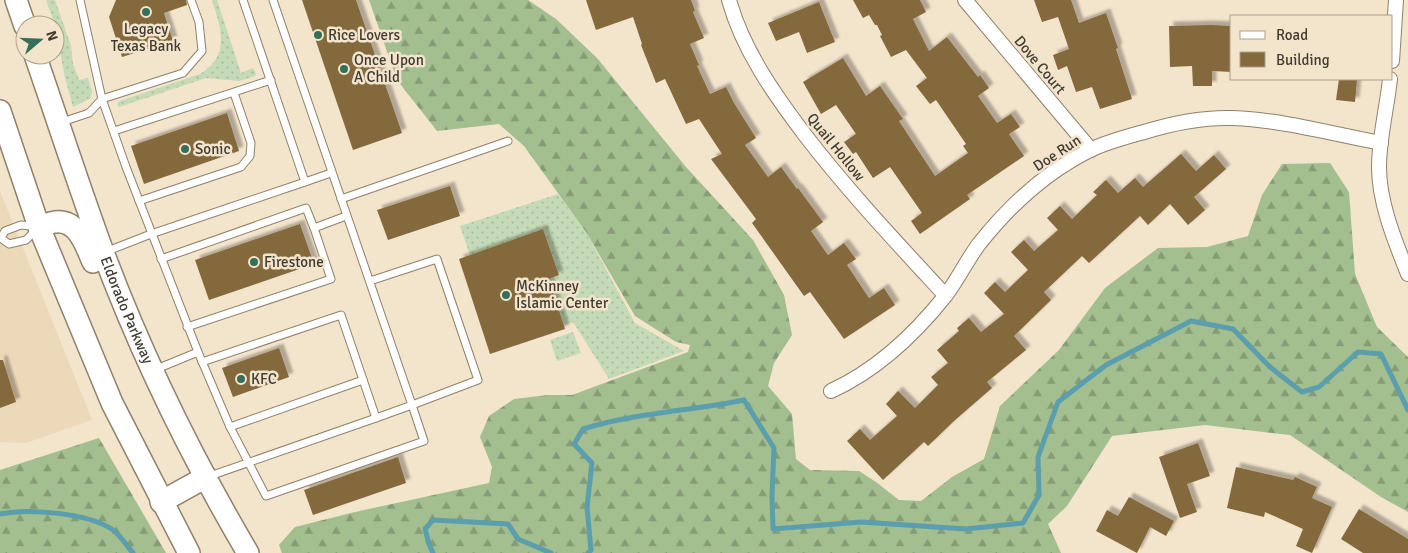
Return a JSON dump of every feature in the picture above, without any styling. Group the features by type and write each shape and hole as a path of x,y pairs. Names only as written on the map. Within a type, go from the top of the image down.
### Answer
{"main road":[{"path":"16,0 21,15"},
{"name":"Eldorado Parkway","path":"39,65 103,253 129,316 153,370 206,477 248,553"},
{"path":"0,111 39,227 112,403 188,553"},
{"path":"39,227 60,222 78,231 83,238 104,288 109,296 129,316"},
{"path":"161,502 206,477"}],"street":[{"name":"Quail Hollow","path":"729,0 743,37 764,77 786,110 835,174 945,295"},
{"name":"Dove Court","path":"965,0 1091,150"},
{"path":"1393,46 1396,0"},
{"path":"1390,80 1379,167 1382,196 1397,246 1408,274"},
{"name":"Doe Run","path":"832,391 865,374 889,354 945,295 978,246 1006,213 1045,178 1091,150 1155,129 1210,118 1270,121 1381,143"}],"lane":[{"path":"80,0 102,99 138,201 188,328 230,427 247,463 266,496 424,441 273,0"},
{"path":"59,123 89,113 102,99 183,73 202,51 198,22 191,0"},
{"path":"244,0 305,182"},
{"path":"114,131 271,80"},
{"path":"138,201 241,167 250,156 251,143 234,92"},
{"path":"341,199 508,141"},
{"path":"103,253 151,234 331,173"},
{"path":"161,259 306,208 314,228 331,279 188,328"},
{"path":"314,228 346,216"},
{"path":"21,225 39,227 26,240 9,244 1,238 5,231 21,225"},
{"path":"206,477 376,418 478,380 437,259 370,281"},
{"path":"202,362 340,315 376,418"},
{"path":"153,370 198,352"},
{"path":"230,427 363,380"}],"shaded area":[{"path":"0,191 92,420 26,443 0,442"}],"green space":[{"path":"46,0 55,0 60,15 51,15"},
{"path":"212,0 217,0 241,73 253,68 255,76 239,81 206,78 119,107 117,104 120,101 200,74 210,67 220,50 221,41"},
{"path":"369,0 528,0 556,19 597,58 686,167 753,240 784,295 792,335 774,363 768,386 792,414 796,459 810,470 859,471 899,500 921,501 952,477 984,459 1000,406 1059,350 1105,288 1158,248 1207,247 1248,236 1262,195 1282,164 1330,163 1349,192 1355,274 1377,327 1408,357 1408,512 1381,497 1290,435 1205,425 1112,436 1067,506 1048,524 1061,553 282,553 279,545 295,527 489,483 492,467 480,437 489,416 514,399 548,395 572,395 688,352 690,345 676,342 635,316 586,232 524,146 499,124 437,131 397,80"},
{"path":"65,29 71,46 73,64 79,80 88,78 92,91 91,98 73,107 63,65 65,65"},
{"path":"558,194 586,232 635,323 684,351 609,379 573,322 564,325 549,279 559,275 543,230 470,255 460,226"},
{"path":"573,332 581,353 557,361 550,340"},
{"path":"99,438 166,553 0,553 0,470"}],"building":[{"path":"116,0 186,0 187,5 164,13 173,41 122,57 109,17"},
{"path":"302,0 356,0 402,133 353,150"},
{"path":"586,0 691,0 695,11 693,12 704,38 690,44 699,65 697,66 710,94 726,87 756,138 745,145 768,177 781,167 798,188 823,222 811,231 828,255 844,243 856,259 847,265 869,298 884,288 895,305 844,339 810,292 804,296 752,223 756,219 711,159 722,154 699,119 686,124 665,79 656,83 641,45 633,17 596,30"},
{"path":"853,0 920,0 926,12 913,19 929,51 947,37 989,88 978,96 997,123 1011,114 1020,127 1009,134 1024,156 967,195 970,199 920,234 911,221 922,213 890,167 873,178 856,152 853,154 844,142 856,134 836,105 821,114 803,82 843,58 866,96 880,86 903,119 899,121 935,176 968,153 963,146 966,144 936,100 930,104 916,86 927,78 906,50 891,57 880,36 882,35 877,25 875,25 869,15 863,18"},
{"path":"1034,0 1071,0 1079,23 1106,13 1132,99 1100,109 1092,87 1076,92 1067,66 1058,70 1053,55 1069,49 1058,17 1042,22"},
{"path":"819,2 835,42 807,53 799,32 776,41 768,23"},
{"path":"1169,26 1230,26 1230,72 1212,71 1212,86 1193,86 1192,66 1170,67"},
{"path":"1339,80 1357,80 1355,102 1336,100"},
{"name":"Sonic","path":"227,113 239,151 144,184 131,146"},
{"path":"1181,154 1196,171 1214,155 1226,169 1194,197 1205,210 1188,225 1170,204 1148,225 1140,216 1089,263 1082,256 1044,292 1051,300 1014,336 1026,350 987,382 992,388 928,446 924,442 883,480 847,441 860,429 870,440 897,416 886,404 898,391 915,408 938,385 931,377 948,363 937,350 959,331 957,328 969,318 981,332 1004,314 984,293 995,282 1005,292 1028,270 1011,252 1024,240 1034,251 1058,230 1047,218 1060,206 1072,219 1097,195 1093,192 1106,180 1118,193 1135,178 1143,187"},
{"path":"450,186 460,216 388,240 377,210"},
{"name":"Firestone","path":"300,224 314,264 209,300 195,260"},
{"path":"543,229 559,275 549,279 565,329 490,354 459,259"},
{"path":"279,348 289,377 233,397 222,368"},
{"path":"0,360 3,360 16,402 0,408"},
{"path":"1198,443 1210,476 1187,484 1197,512 1180,518 1159,457"},
{"path":"398,457 406,483 313,515 304,490"},
{"path":"1236,467 1293,480 1295,477 1317,487 1312,498 1332,507 1312,553 1296,546 1303,529 1265,512 1264,517 1227,508"},
{"path":"1129,497 1174,521 1166,536 1150,527 1137,553 1096,531 1107,510 1118,516"},
{"path":"1359,509 1408,539 1408,553 1363,553 1341,539"}],"waterway":[{"path":"588,553 591,550 587,507 592,463 574,444 583,429 622,419 744,400 774,448 773,529 861,522 966,529 1023,523 1039,495 1038,457 1058,402 1106,365 1191,321 1233,329 1270,367 1302,392 1319,387 1358,352 1381,354 1408,410"},
{"path":"0,514 42,512 89,519 113,530 133,553"},
{"path":"433,553 425,529 433,520 508,524 518,539 551,553"}],"place":[{"name":"Legacy Texas Bank","path":"146,12"},
{"name":"Rice Lovers","path":"318,35"},
{"name":"Once Upon A Child","path":"344,69"},
{"name":"Sonic","path":"185,149"},
{"name":"Firestone","path":"254,262"},
{"name":"McKinney Islamic Center","path":"506,295"},
{"name":"KFC","path":"241,379"}]}
